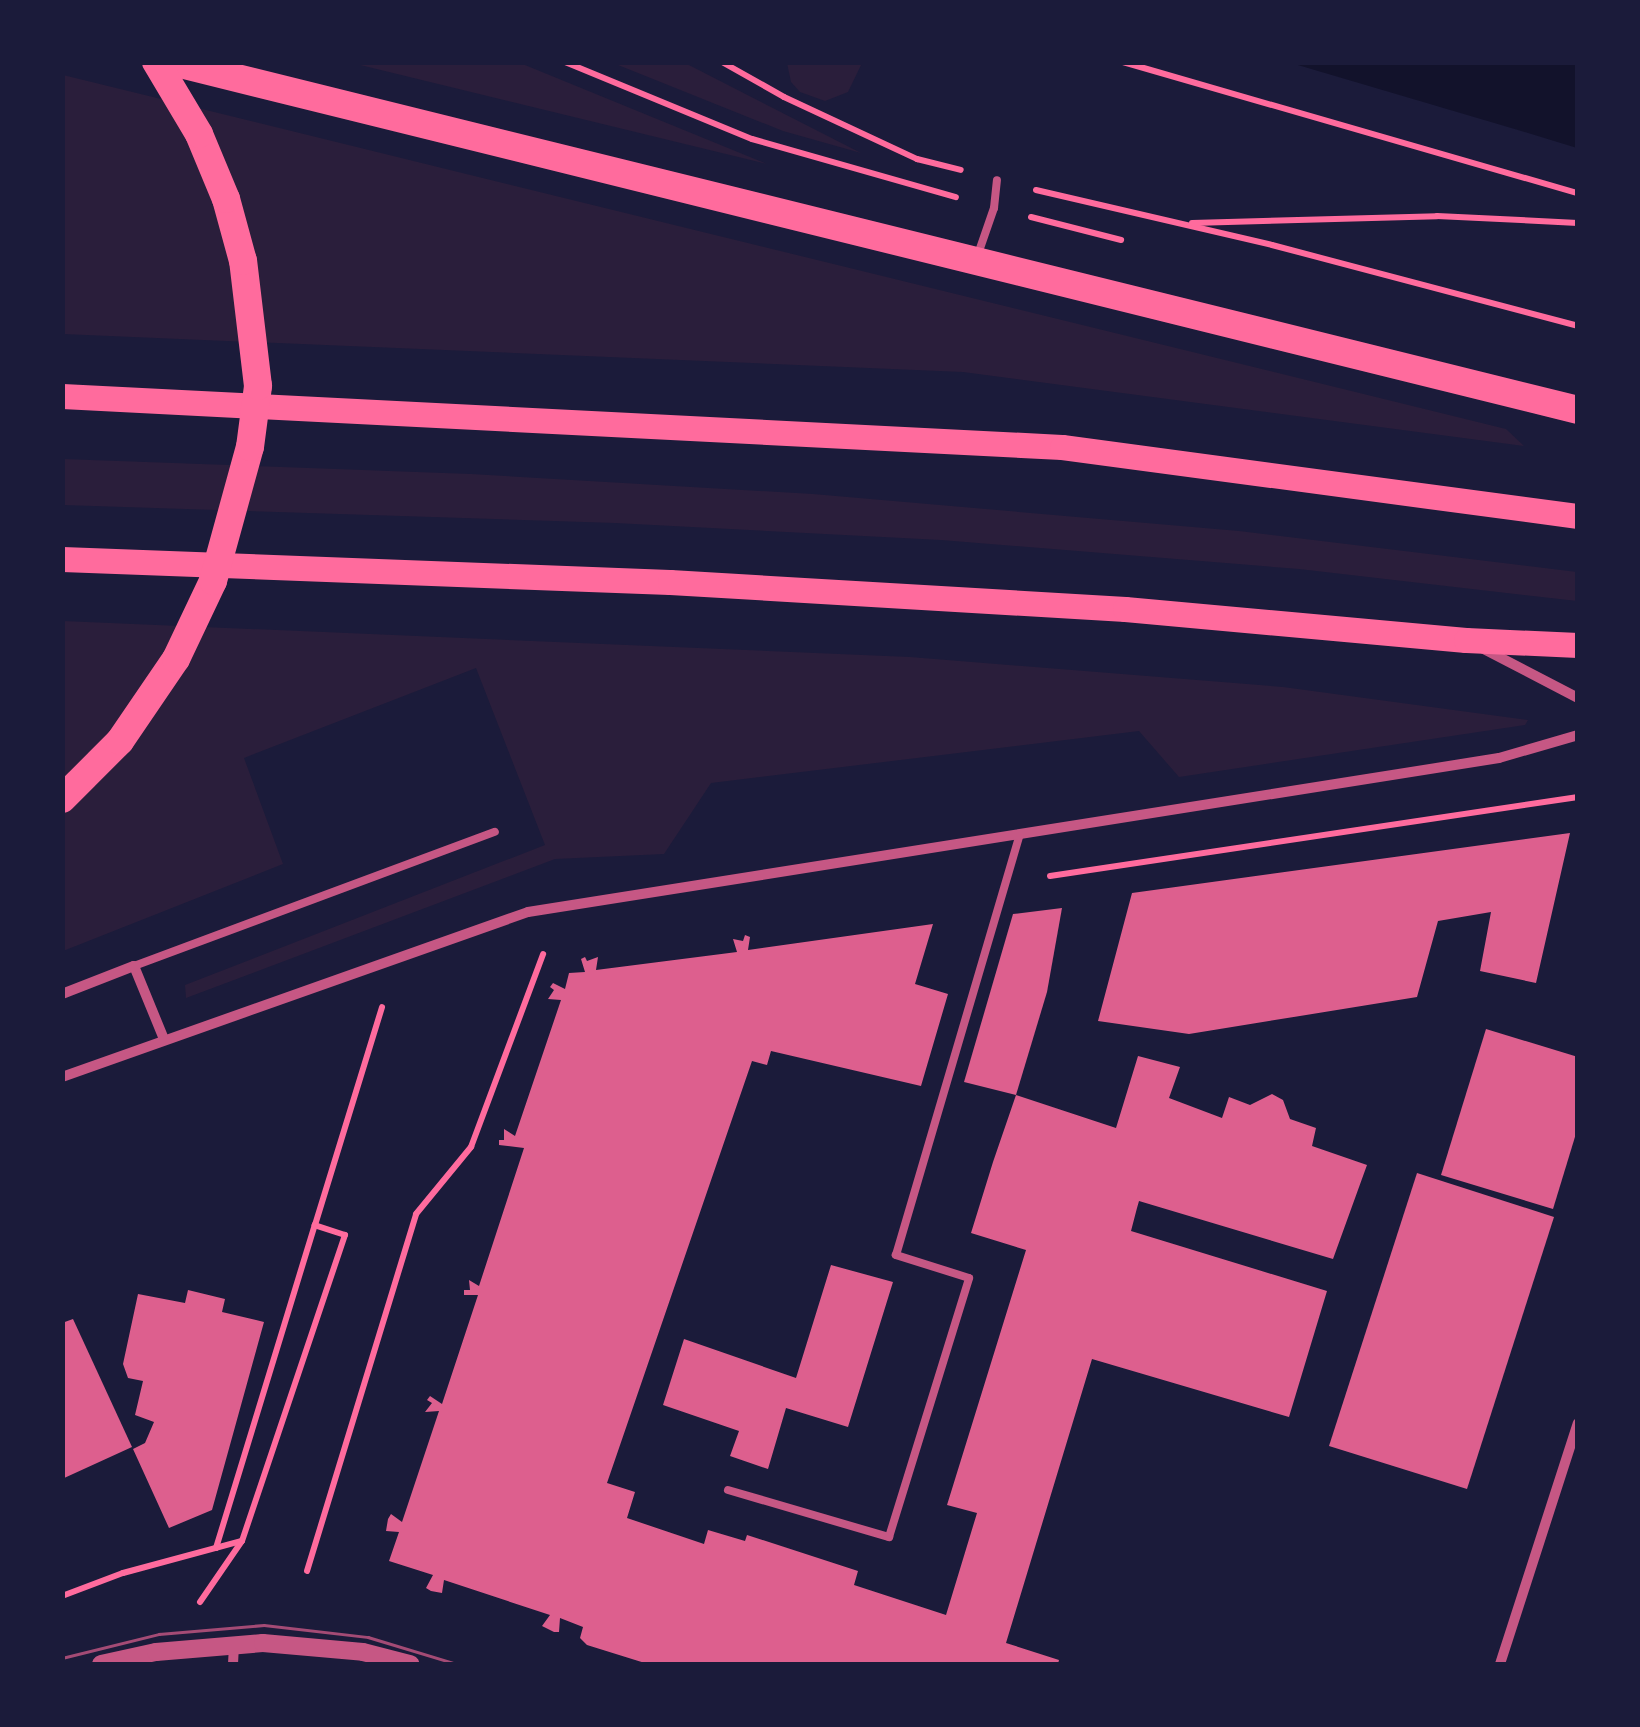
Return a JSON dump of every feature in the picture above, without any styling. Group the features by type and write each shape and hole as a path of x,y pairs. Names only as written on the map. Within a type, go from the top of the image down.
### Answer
{"highway":[{"path":"62,799 120,742 176,659 218,563 240,492 256,401 254,322 226,198 199,134 156,62"},
{"path":"172,62 1578,410"}],"main road":[{"path":"62,396 1062,448 1578,516"},
{"path":"62,559 670,582 1125,609 1466,640 1578,645"}],"street":[{"path":"1466,640 1578,698"},
{"path":"62,1077 528,912 1500,758 1578,735"},
{"path":"62,994 134,966 164,1039"},
{"path":"1500,1664 1578,1422"},
{"path":"233,1664 234,1644"},
{"path":"101,1664 234,1644 316,1646 410,1664"}],"lane":[{"path":"976,261 994,208 997,180"},
{"path":"134,966 495,832"},
{"path":"728,1490 890,1537 969,1278 896,1255 1020,834"}],"path":[{"path":"566,62 752,139 1126,242"},
{"path":"722,62 784,97 917,159 1578,326"},
{"path":"1123,62 1578,193"},
{"path":"1181,223 1437,216 1578,222"},
{"path":"1006,883 1578,797"},
{"path":"307,1571 416,1214 470,1147 541,954 561,952"},
{"path":"216,1548 396,958"},
{"path":"184,1649 200,1601 242,1541 345,1236 314,1225"},
{"path":"62,1596 123,1573 242,1541"}],"shaded area":[{"path":"787,62 862,63 848,92 825,101 800,92 791,82"},
{"path":"352,63 520,63 767,164"},
{"path":"613,63 685,63 861,153 783,131"},
{"path":"1291,63 1577,63 1577,148 1518,130"},
{"path":"63,75 1506,429 1524,446 963,372 63,334"},
{"path":"63,459 471,474 813,494 1239,531 1577,572 1577,601 1299,569 941,540 615,523 63,505"},
{"path":"63,621 910,657 1283,687 1528,720 1525,725 1179,777 1139,731 711,783 664,854 555,859 186,998 185,985 545,845 476,668 244,758 283,864 63,951"}],"building":[{"path":"1570,833 1536,983 1480,971 1491,912 1438,921 1417,997 1189,1034 1098,1021 1132,893"},
{"path":"1062,908 1047,992 1016,1095 964,1082 1013,914"},
{"path":"933,924 915,984 948,994 921,1086 771,1051 767,1065 752,1061 607,1483 635,1492 627,1518 704,1544 708,1530 745,1541 747,1535 858,1571 854,1585 946,1615 977,1513 947,1505 1026,1250 971,1233 1016,1095 1116,1128 1138,1056 1180,1067 1169,1098 1222,1118 1229,1097 1250,1105 1272,1094 1283,1100 1290,1119 1316,1128 1312,1146 1367,1165 1333,1259 1139,1201 1131,1231 1327,1291 1289,1417 1092,1359 1006,1643 1059,1660 1058,1664 648,1664 587,1645 580,1638 583,1627 560,1618 559,1632 554,1632 542,1626 550,1615 444,1580 442,1593 431,1591 426,1588 433,1575 389,1561 399,1532 386,1531 388,1519 391,1514 402,1522 439,1411 425,1412 432,1403 427,1400 430,1396 442,1404 478,1295 464,1295 464,1290 470,1290 469,1280 479,1286 524,1148 499,1145 499,1140 504,1140 504,1129 515,1136 561,1000 548,999 554,990 550,987 553,983 565,989 569,973 585,972 581,959 585,957 587,961 598,957 596,970 737,952 733,939 743,941 745,935 750,937 748,950"},
{"path":"1486,1029 1578,1057 1578,1127 1553,1209 1441,1175"},
{"path":"1417,1173 1554,1217 1467,1489 1329,1446"},
{"path":"831,1265 893,1282 848,1427 786,1408 768,1469 730,1456 739,1431 663,1405 684,1339 796,1378"},
{"path":"188,1290 225,1299 222,1312 264,1322 212,1510 169,1528 133,1449 145,1443 154,1422 135,1415 143,1381 128,1378 123,1364 138,1294 185,1303"},
{"path":"73,1319 132,1447 62,1479 62,1323"}],"tram line":[{"path":"62,1658 159,1634 264,1625 368,1637 457,1664"},
{"path":"206,1664 334,1664"}]}
